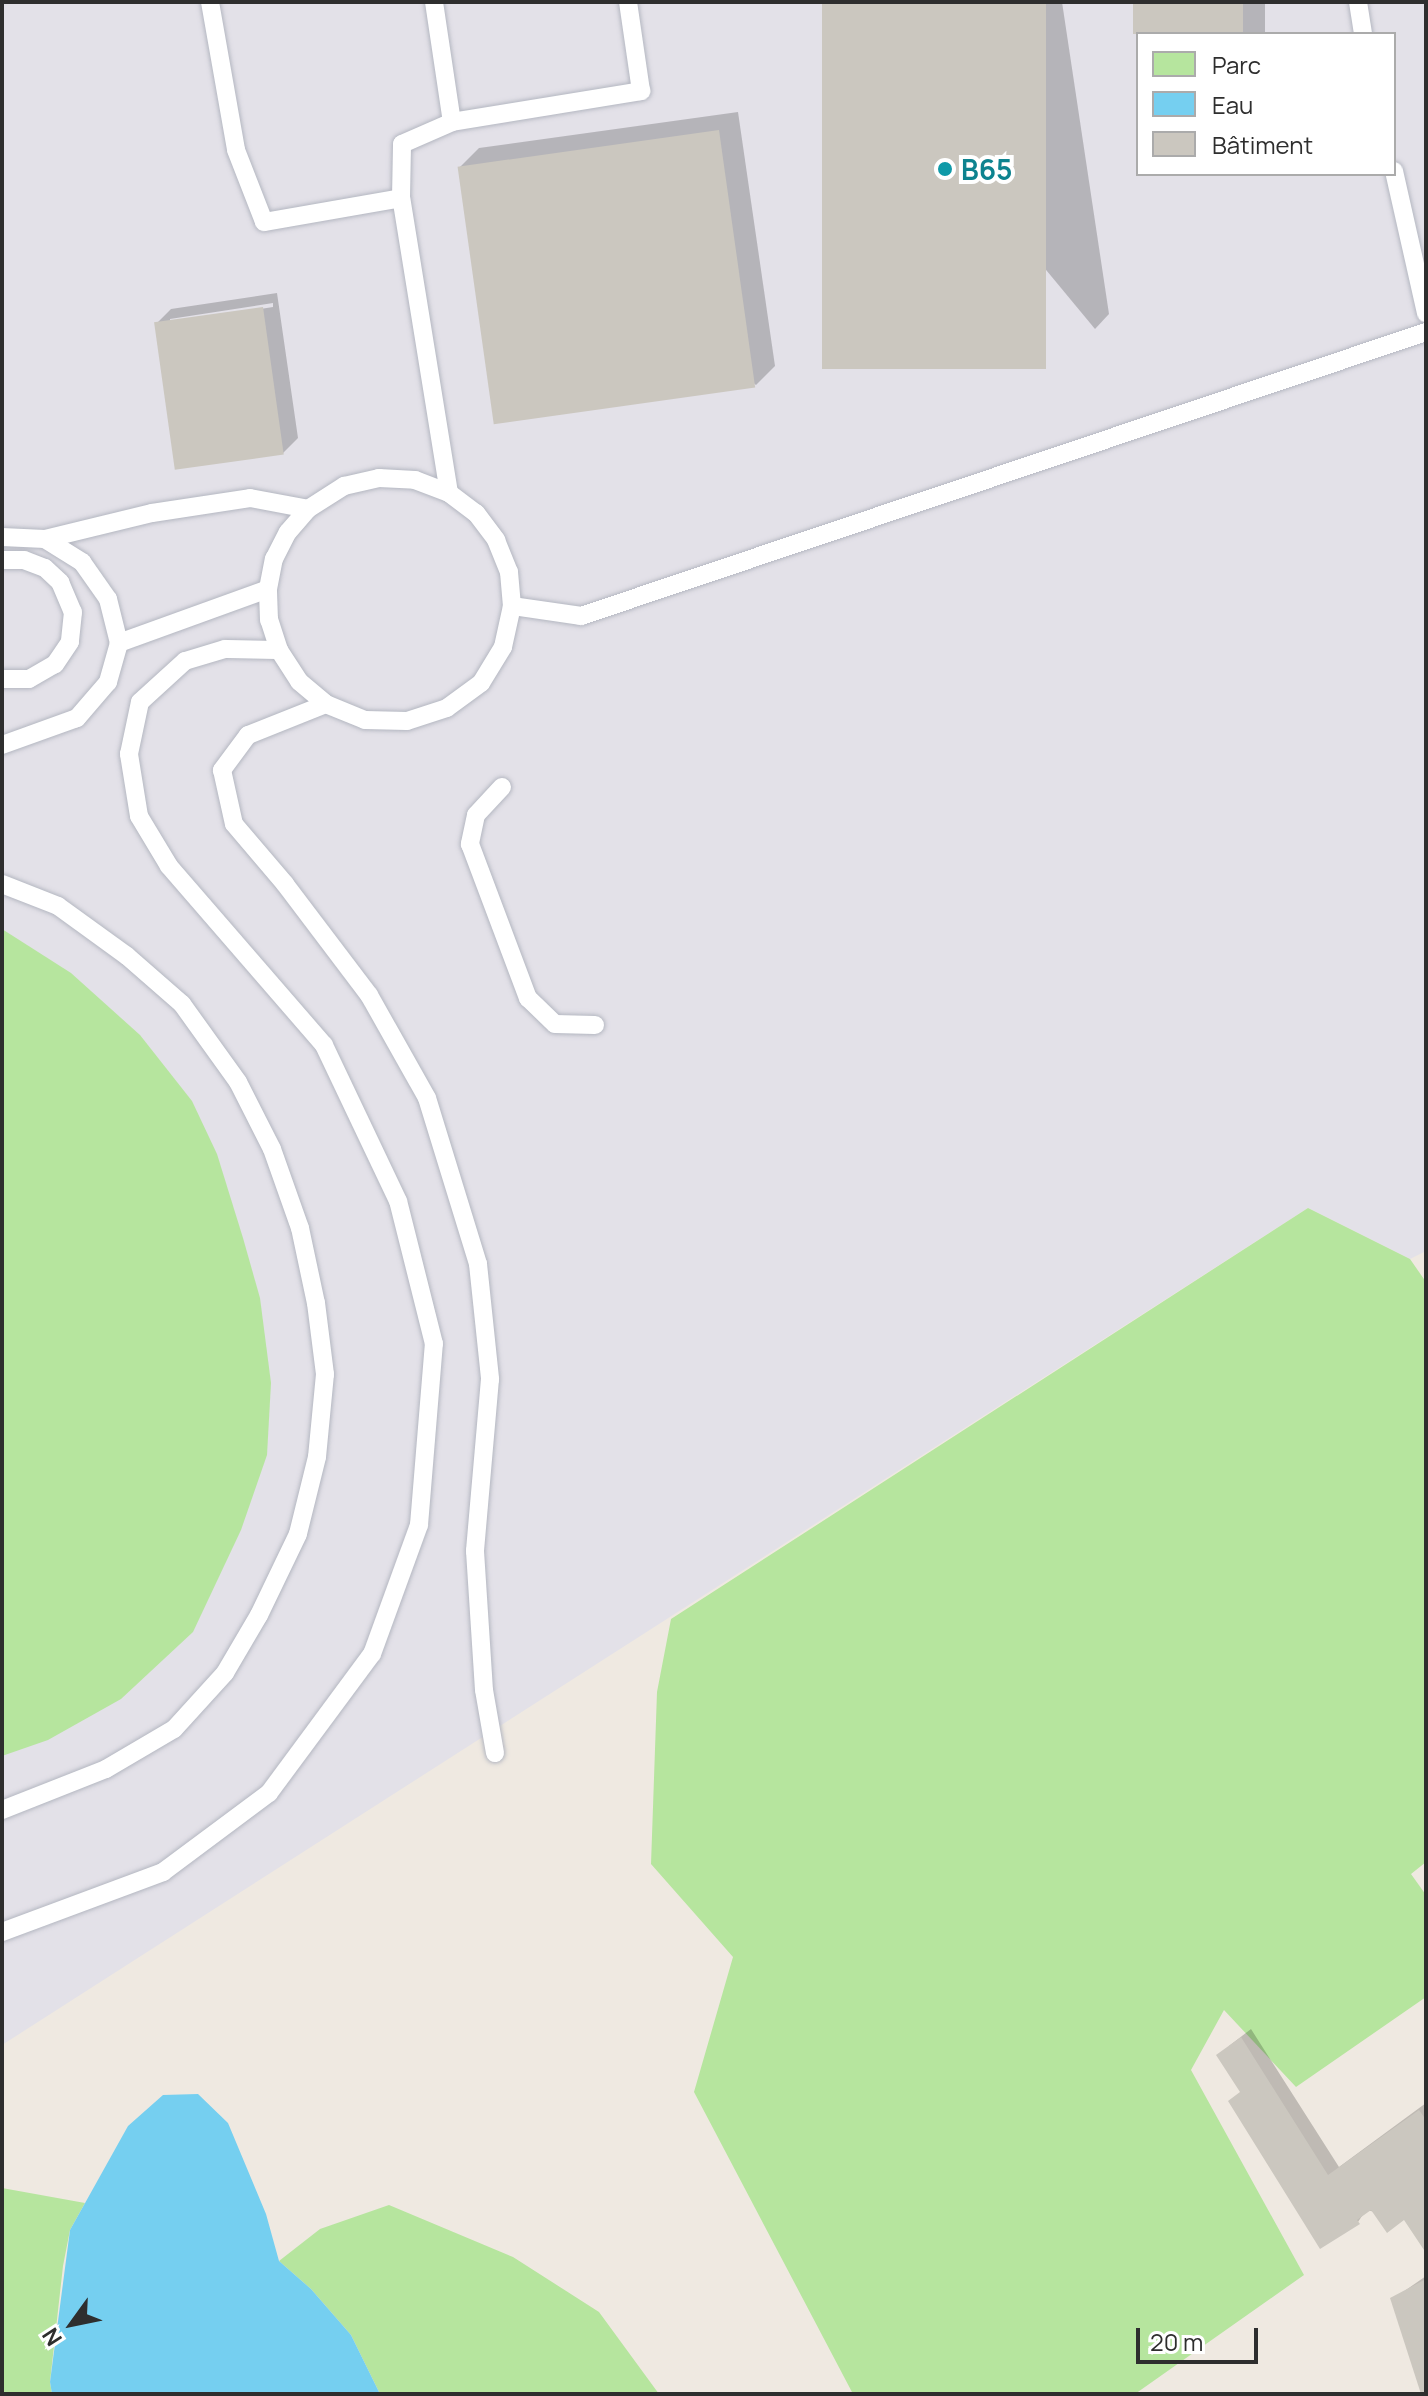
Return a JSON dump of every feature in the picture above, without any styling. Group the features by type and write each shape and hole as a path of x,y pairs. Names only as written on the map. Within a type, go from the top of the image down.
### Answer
{"lane":[{"path":"210,2 236,150 264,222 401,198"},
{"path":"434,2 452,122"},
{"path":"449,493 401,198 402,144 452,122 641,91 628,2"},
{"path":"1358,2 1363,32"},
{"path":"1395,176 1426,313"},
{"path":"512,606 581,616 1426,332"},
{"path":"379,478 415,480 449,493 476,513 496,540 509,572 512,606 503,647 481,683 447,708 407,721 365,720 326,704 299,681 279,650 269,620 268,589 274,559 288,532 308,509 344,486 379,478"},
{"path":"2,537 45,539 152,513 250,498 308,509"},
{"path":"2,745 77,718 108,682 119,643 108,599 82,562 45,539"},
{"path":"2,560 24,560 45,568 60,582 73,612 70,642 55,664 29,679 2,679"},
{"path":"119,643 268,589"},
{"path":"2,1932 163,1872 269,1793 372,1654 419,1525 434,1344 398,1201 324,1045 169,866 139,816 129,754 140,702 185,661 225,649 279,650"},
{"path":"326,704 248,735 222,770 234,824 285,884 369,995 427,1098 478,1264 490,1379 475,1551 484,1690 495,1753"},
{"path":"502,787 476,815 470,844 528,998 555,1024 595,1025"},
{"path":"2,884 58,906 127,956 182,1004 238,1082 272,1149 300,1228 316,1303 325,1374 317,1457 298,1534 259,1615 225,1673 174,1729 106,1769 2,1810"}],"shaded area":[{"path":"2,2 1426,2 1426,1251 1410,1259 1308,1208 2,2045"}],"green space":[{"path":"2,929 71,973 140,1035 192,1101 217,1154 260,1298 271,1383 267,1455 241,1530 193,1632 121,1699 48,1740 2,1756"},
{"path":"1308,1208 1410,1259 1426,1282 1426,1862 1411,1874 1426,1895 1426,1997 1296,2087 1224,2010 1191,2070 1304,2275 1135,2394 853,2394 694,2092 733,1957 651,1864 657,1692 671,1619"},
{"path":"2,2188 85,2203 70,2230 63,2266 50,2382 52,2394 2,2394"},
{"path":"389,2205 513,2257 599,2312 659,2394 380,2394 351,2335 311,2289 279,2261 320,2229"}],"water":[{"path":"198,2094 228,2123 266,2214 279,2261 311,2289 351,2335 380,2394 52,2394 50,2382 70,2230 128,2126 163,2095"}],"building":[{"name":"B65","path":"822,2 1046,2 1046,369 822,369"},
{"path":"1133,2 1243,2 1243,32 1133,34"},
{"path":"719,130 755,387 494,424 458,167"},
{"path":"263,307 284,455 175,470 154,322"},
{"path":"1241,2037 1328,2175 1419,2110 1426,2120 1426,2253 1404,2220 1387,2233 1371,2210 1357,2220 1360,2224 1320,2249 1228,2101 1240,2092 1216,2055"},
{"path":"1426,2279 1426,2394 1421,2394 1390,2298"}],"place":[{"name":"B65","path":"945,169"}]}
